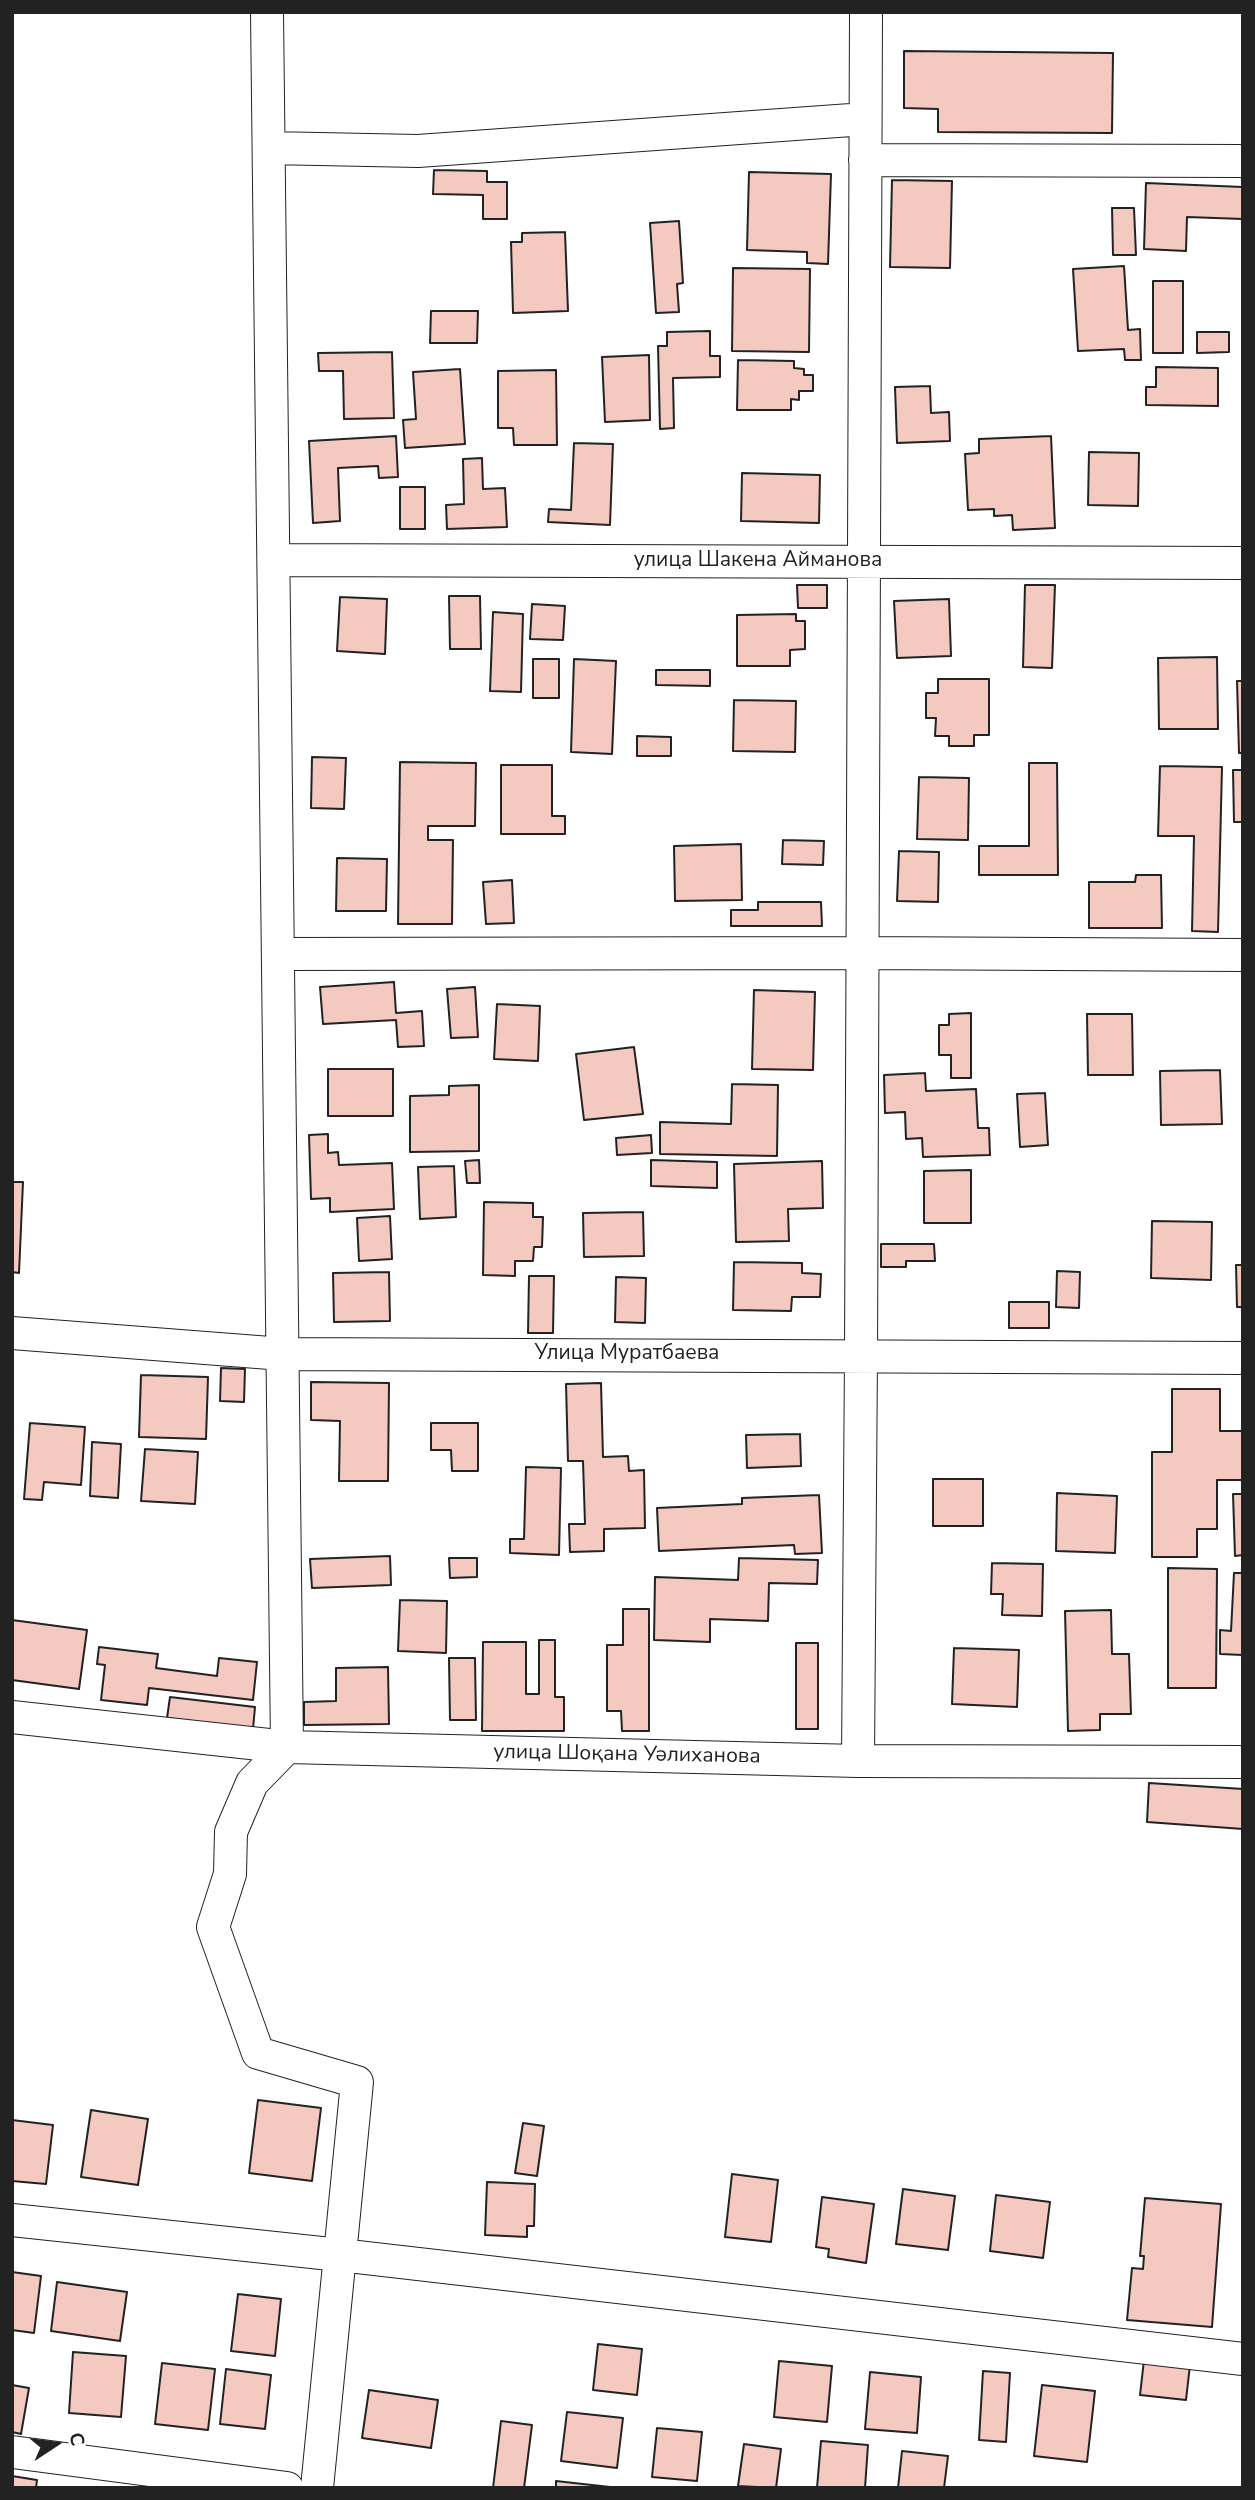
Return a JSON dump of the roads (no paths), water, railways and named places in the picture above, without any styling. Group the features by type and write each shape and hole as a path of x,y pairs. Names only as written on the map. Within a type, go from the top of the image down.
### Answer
{"street":[{"path":"267,12 288,1746 252,1783 231,1832 230,1874 213,1927 258,2053 357,2082 317,2488"},
{"path":"858,1761 866,12"},
{"path":"269,148 418,151 865,119"},
{"path":"865,160 1243,161"},
{"name":"улица Шакена Айманова","path":"274,559 1243,563"},
{"path":"278,954 861,953 1243,956"},
{"name":"Улица Муратбаева","path":"12,1333 283,1353 1243,1358"},
{"name":"улица Шоқана Уәлиханова","path":"12,1717 288,1746 858,1761 1243,1762"},
{"path":"12,2220 1243,2359"},
{"path":"12,2452 287,2488"}]}
